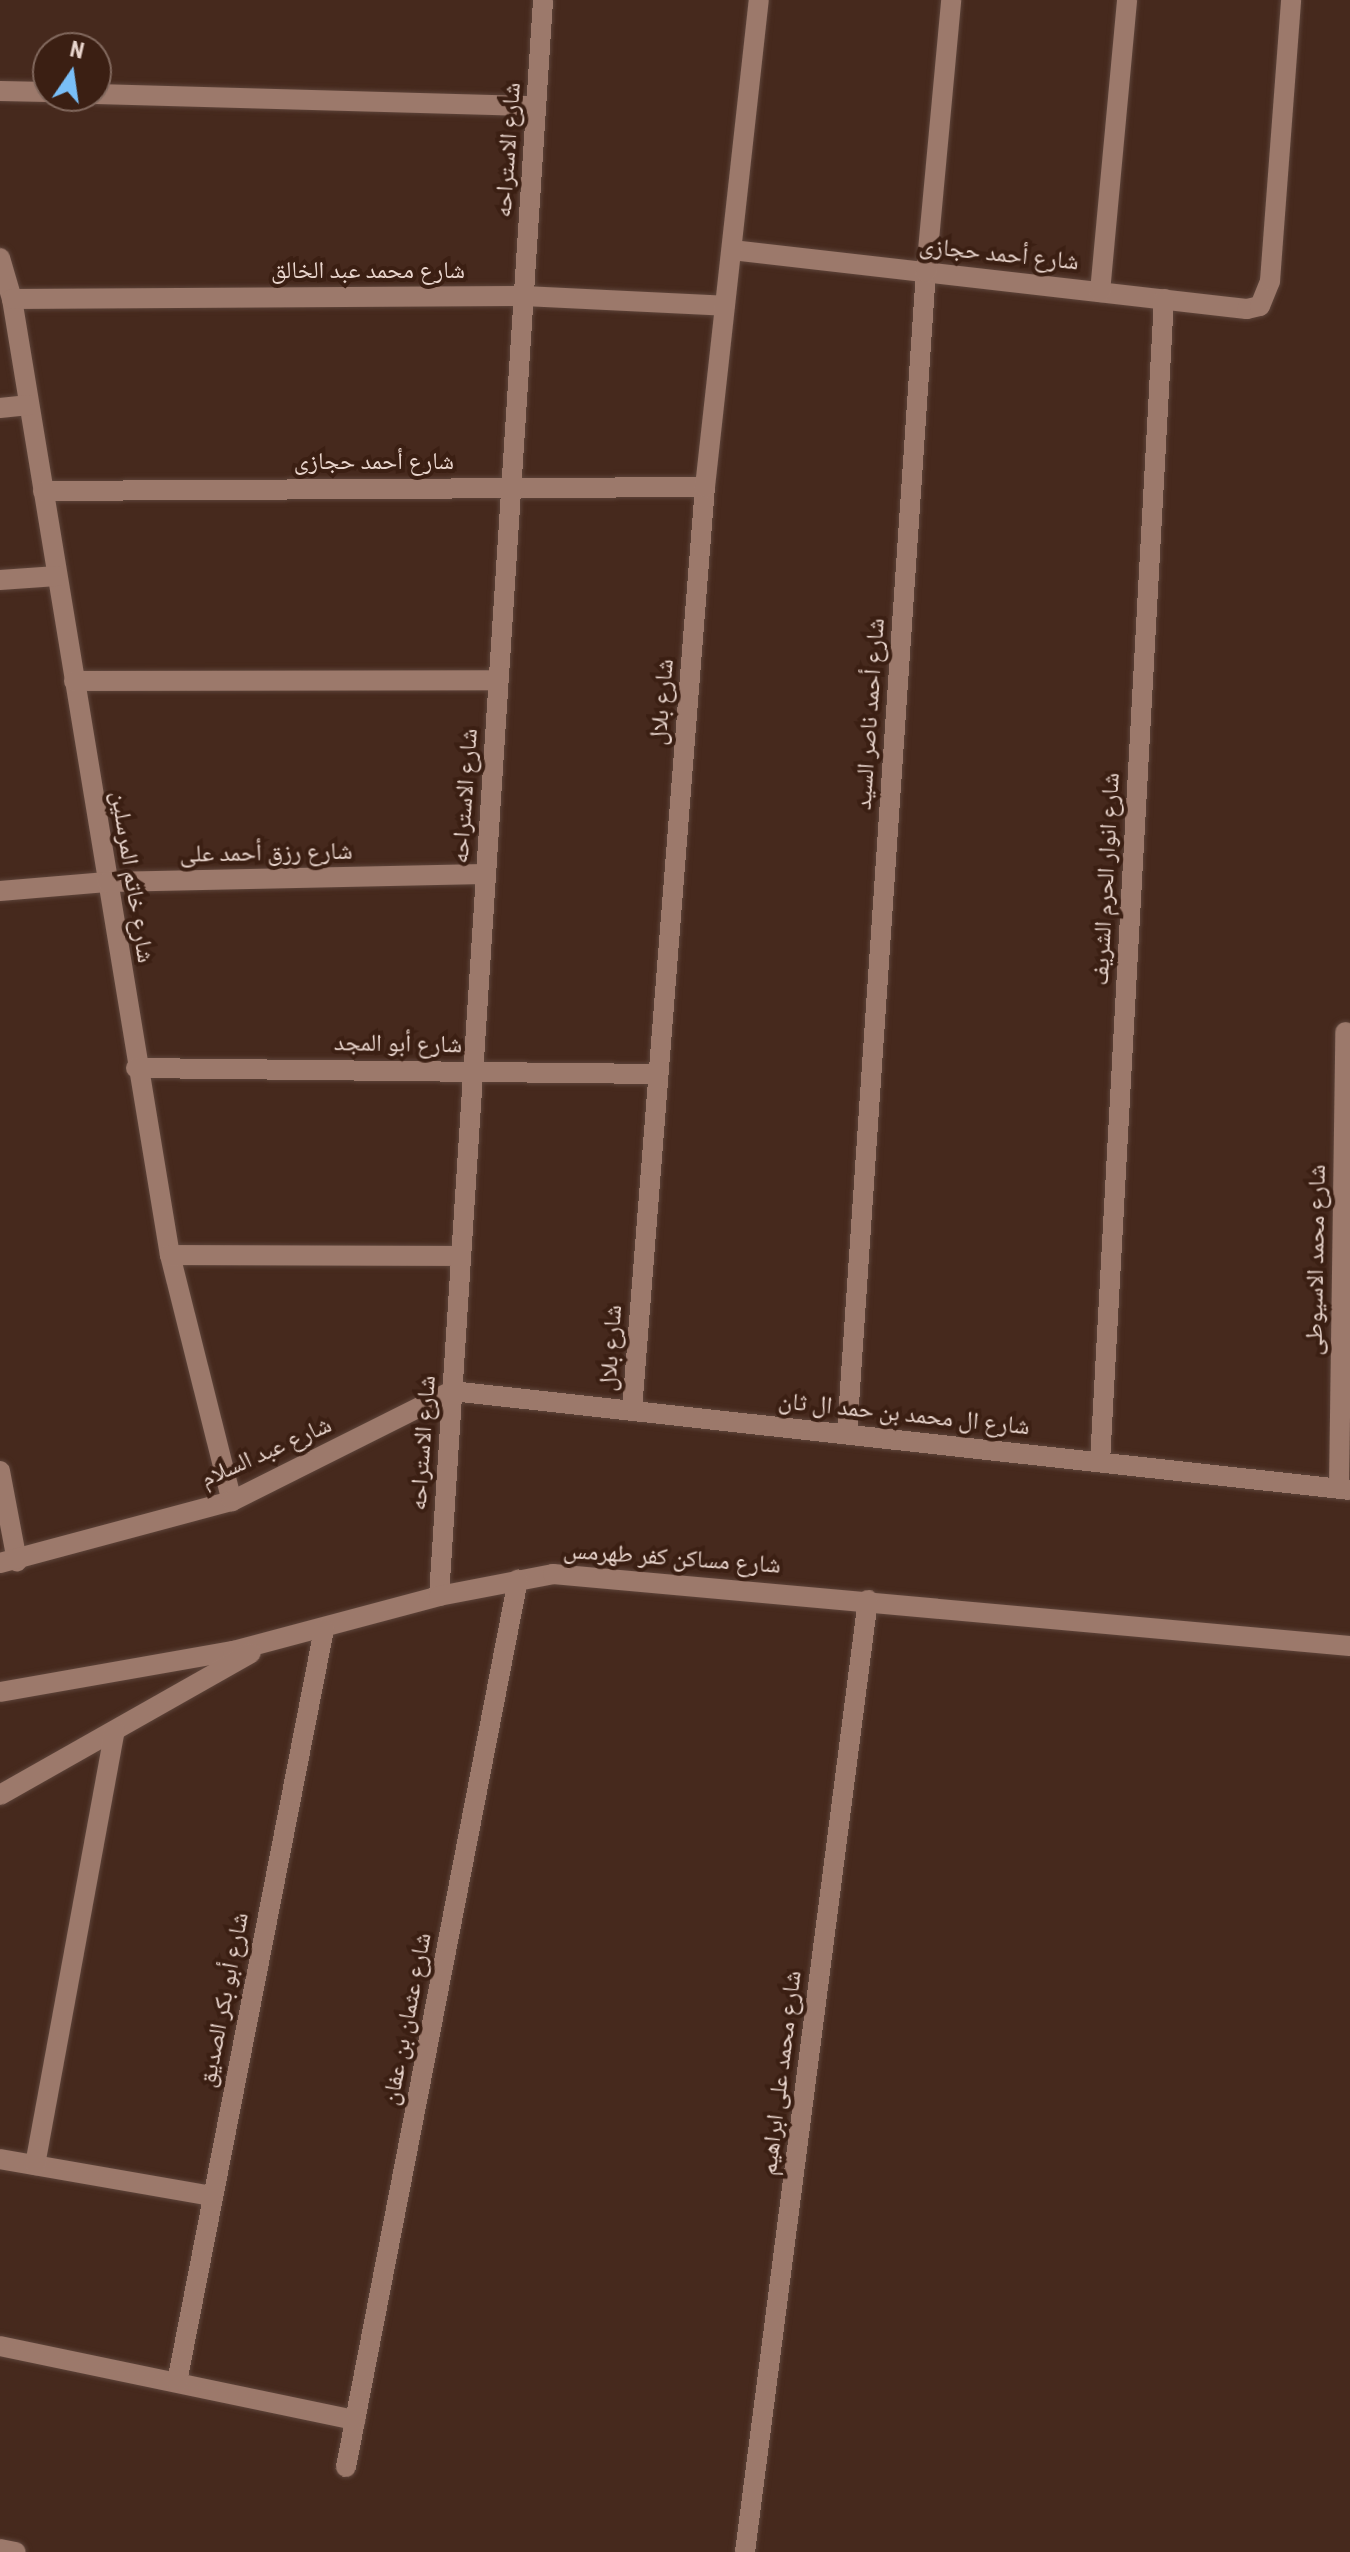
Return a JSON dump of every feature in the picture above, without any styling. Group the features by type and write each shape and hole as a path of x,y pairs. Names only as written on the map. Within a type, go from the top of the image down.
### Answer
{"street":[{"name":"شارع الاستراحه","path":"439,1596 543,0"},
{"name":"شارع بلال","path":"632,1410 705,487 759,0"},
{"name":"شارع أحمد ناصر السيد","path":"847,1433 926,272 951,0"},
{"path":"1100,292 1127,0"},
{"name":"شارع أحمد حجازى","path":"732,250 1247,309 1260,306 1270,281 1291,0"},
{"path":"0,91 32,92"},
{"path":"112,94 536,106"},
{"name":"شارع خاتم المرسلين","path":"0,258 12,299 136,1068 170,1255 232,1501"},
{"name":"شارع محمد عبد الخالق","path":"12,299 524,296 725,306"},
{"name":"شارع انوار الحرم الشريف","path":"1100,1462 1164,299"},
{"path":"0,408 29,405"},
{"name":"شارع أحمد حجازى","path":"43,491 705,487"},
{"path":"0,580 57,576"},
{"path":"74,681 498,680"},
{"name":"شارع رزق أحمد على","path":"0,891 107,882 486,874"},
{"name":"شارع محمد الاسيوطى","path":"1345,1032 1345,1489"},
{"name":"شارع أبو المجد","path":"136,1068 658,1074"},
{"path":"170,1255 461,1256"},
{"name":"شارع ال محمد بن حمد ال ثان","path":"452,1391 1345,1489"},
{"name":"شارع عبد السلام","path":"8,1562 232,1501 452,1391"},
{"path":"0,1471 8,1562"},
{"name":"شارع مساكن كفر طهرمس","path":"0,1692 124,1673 271,1642 439,1596 518,1580 585,1574 1350,1646"},
{"name":"شارع عثمان بن عفان","path":"346,2467 518,1580"},
{"name":"شارع محمد على ابراهيم","path":"745,2552 868,1600"},
{"name":"شارع أبو بكر الصديق","path":"177,2382 324,1629"},
{"path":"0,1795 271,1642"},
{"path":"35,2165 115,1731"},
{"path":"0,2159 213,2196"},
{"path":"0,2346 355,2420"},
{"path":"0,2549 16,2552"}]}
